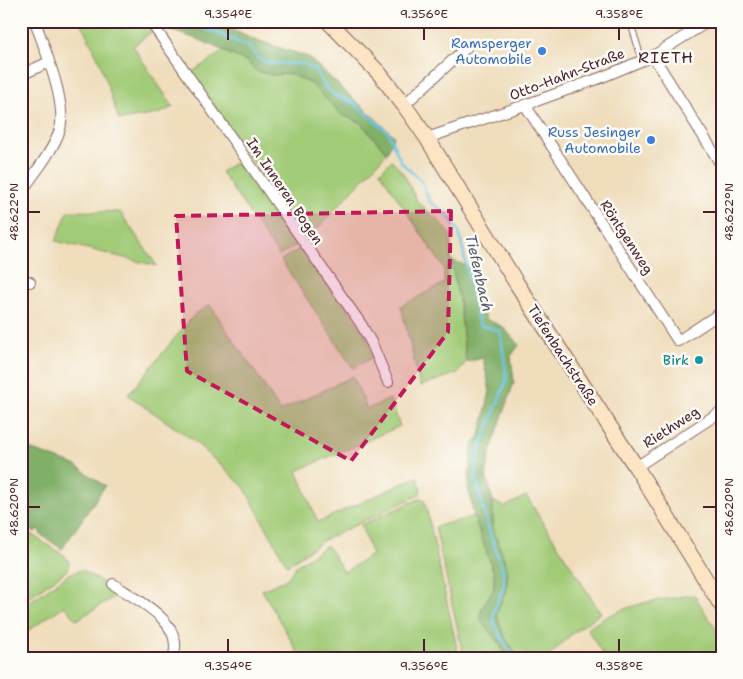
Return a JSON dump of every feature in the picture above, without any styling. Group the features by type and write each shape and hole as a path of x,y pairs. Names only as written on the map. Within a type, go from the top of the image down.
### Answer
{"street":[{"path":"21,192 51,147 60,129 61,119 59,101 49,62 35,21"},
{"name":"Im Inneren Bogen","path":"150,21 361,324 372,344 388,382"},
{"name":"Tiefenbachstraße","path":"328,21 379,73 427,138 517,284 636,467 722,606"},
{"name":"Otto-Hahn-Straße","path":"427,138 600,78 653,56 709,21"},
{"path":"404,105 467,47"},
{"path":"653,56 722,166"},
{"path":"21,76 49,62"},
{"name":"Röntgenweg","path":"526,105 678,341 722,312"},
{"name":"Riethweg","path":"636,467 721,414"},
{"path":"113,584 143,603 167,624 176,640 173,658"}],"lane":[{"path":"630,21 642,60"}],"highlighted area":[{"path":"451,211 448,332 351,461 187,371 176,216"}],"green space":[{"path":"80,21 147,21 153,31 133,46 173,107 158,114 119,120 99,60"},
{"path":"158,21 214,21 250,38 308,57 394,136 387,153 360,122 342,115 311,84 291,74 272,75 256,71 246,61 200,40 163,28"},
{"path":"223,51 246,61 256,71 272,75 291,74 311,84 342,115 360,122 387,153 318,228 305,239 191,73"},
{"path":"242,158 297,241 296,245 279,256 221,172"},
{"path":"392,160 405,176 417,201 445,227 450,235 451,260 460,305 466,362 458,373 420,386 401,306 444,283 444,268 380,172"},
{"path":"68,211 120,212 157,266 56,241"},
{"path":"298,250 308,253 365,334 375,356 353,368 281,260"},
{"path":"451,260 472,268 486,319 503,327 519,345 511,356 514,382 490,453 486,476 493,501 493,528 508,571 506,590 496,614 505,638 519,658 505,658 501,645 481,620 481,610 494,588 494,573 474,516 468,487 472,446 480,436 490,391 483,358 466,362 460,305"},
{"path":"210,305 281,411 353,376 367,409 390,399 400,426 297,471 318,522 417,477 421,489 419,495 324,540 287,565 244,487 193,440 128,395 194,315"},
{"path":"21,446 75,465 105,486 62,549 40,534 41,532 37,529 35,532 21,523"},
{"path":"526,496 601,613 574,632 547,658 519,658 505,638 496,614 506,590 508,571 493,528 493,501 505,507"},
{"path":"419,499 424,500 428,515 459,658 301,658 262,590 287,579 296,566 327,545 344,572 372,555 361,525"},
{"path":"474,516 494,573 494,588 481,610 492,636 501,645 505,658 464,658 435,527"},
{"path":"21,528 65,556 69,565 66,571 21,603"},
{"path":"82,570 120,593 77,620 64,606 26,632 21,625 21,608 69,574"},
{"path":"694,595 722,639 722,658 605,658 587,629 600,620 638,604"}],"waterway":[{"name":"Tiefenbach","path":"179,21 218,33 249,47 259,59 267,63 304,64 315,70 324,85 334,95 354,103 388,132 401,162 422,182 430,202 446,213 459,232 479,325 500,331 507,379 479,451 476,481 490,534 503,570 504,585 494,611 494,623 513,658"}],"place":[{"name":"Ramsperger Automobile","path":"542,51"},
{"name":"Russ Jesinger Automobile","path":"651,140"},
{"name":"Birk","path":"699,360"}],"district":[{"name":"RIETH","path":"666,57"}]}
